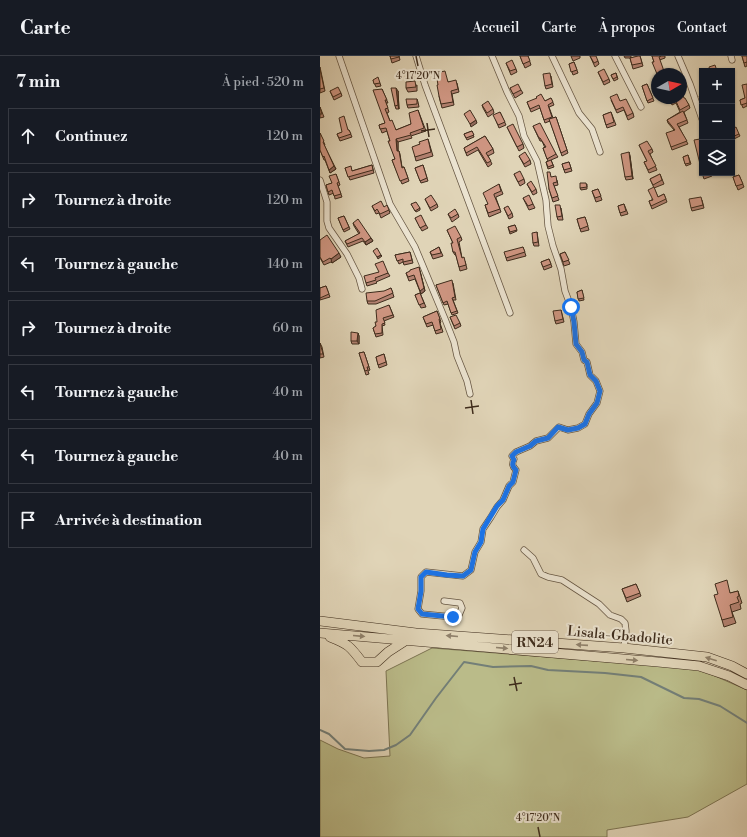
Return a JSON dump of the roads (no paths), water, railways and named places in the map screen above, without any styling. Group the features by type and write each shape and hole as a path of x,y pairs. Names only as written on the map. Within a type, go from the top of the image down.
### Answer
{"main road":[{"name":"Lisala-Gbadolite","path":"320,621 416,633 624,648 707,657 732,666 747,674"},
{"name":"Lisala-Gbadolite","path":"320,633 699,666 729,676 747,685"},
{"path":"320,633 345,643 352,649 362,662 377,662 394,647 405,641"}],"street":[{"path":"339,56 390,204 415,247 445,318 467,381 470,394"},
{"path":"416,56 427,93 510,313"},
{"path":"444,601 460,603 462,608 459,616 453,617 422,614 418,609 421,591 421,577 426,572 463,576 471,570 475,552 481,542 483,529 497,506 503,500 509,486 513,482 516,470 512,464 514,460 512,456 516,452 530,446 536,441 548,438 558,427 568,430 578,428 585,424 589,414 597,403 600,391 596,381 590,375 587,362 584,360 582,352 576,344 571,307 565,291 561,269 548,226 546,200 537,161 524,136 519,116 492,56"},
{"path":"552,56 579,113 592,129 600,152"},
{"path":"614,56 641,107"},
{"path":"678,56 699,111"},
{"path":"320,180 327,202 327,221 329,228 347,254 359,278 362,289"},
{"path":"524,550 533,558 541,574 562,580 599,604 610,615 621,619 625,623 626,632 624,648"}],"waterway":[{"path":"320,730 329,734 345,749 369,751 384,750 396,745 410,735 464,662 493,667 531,666 548,670 605,673 641,677 684,698 699,699 720,706 747,723"}]}
